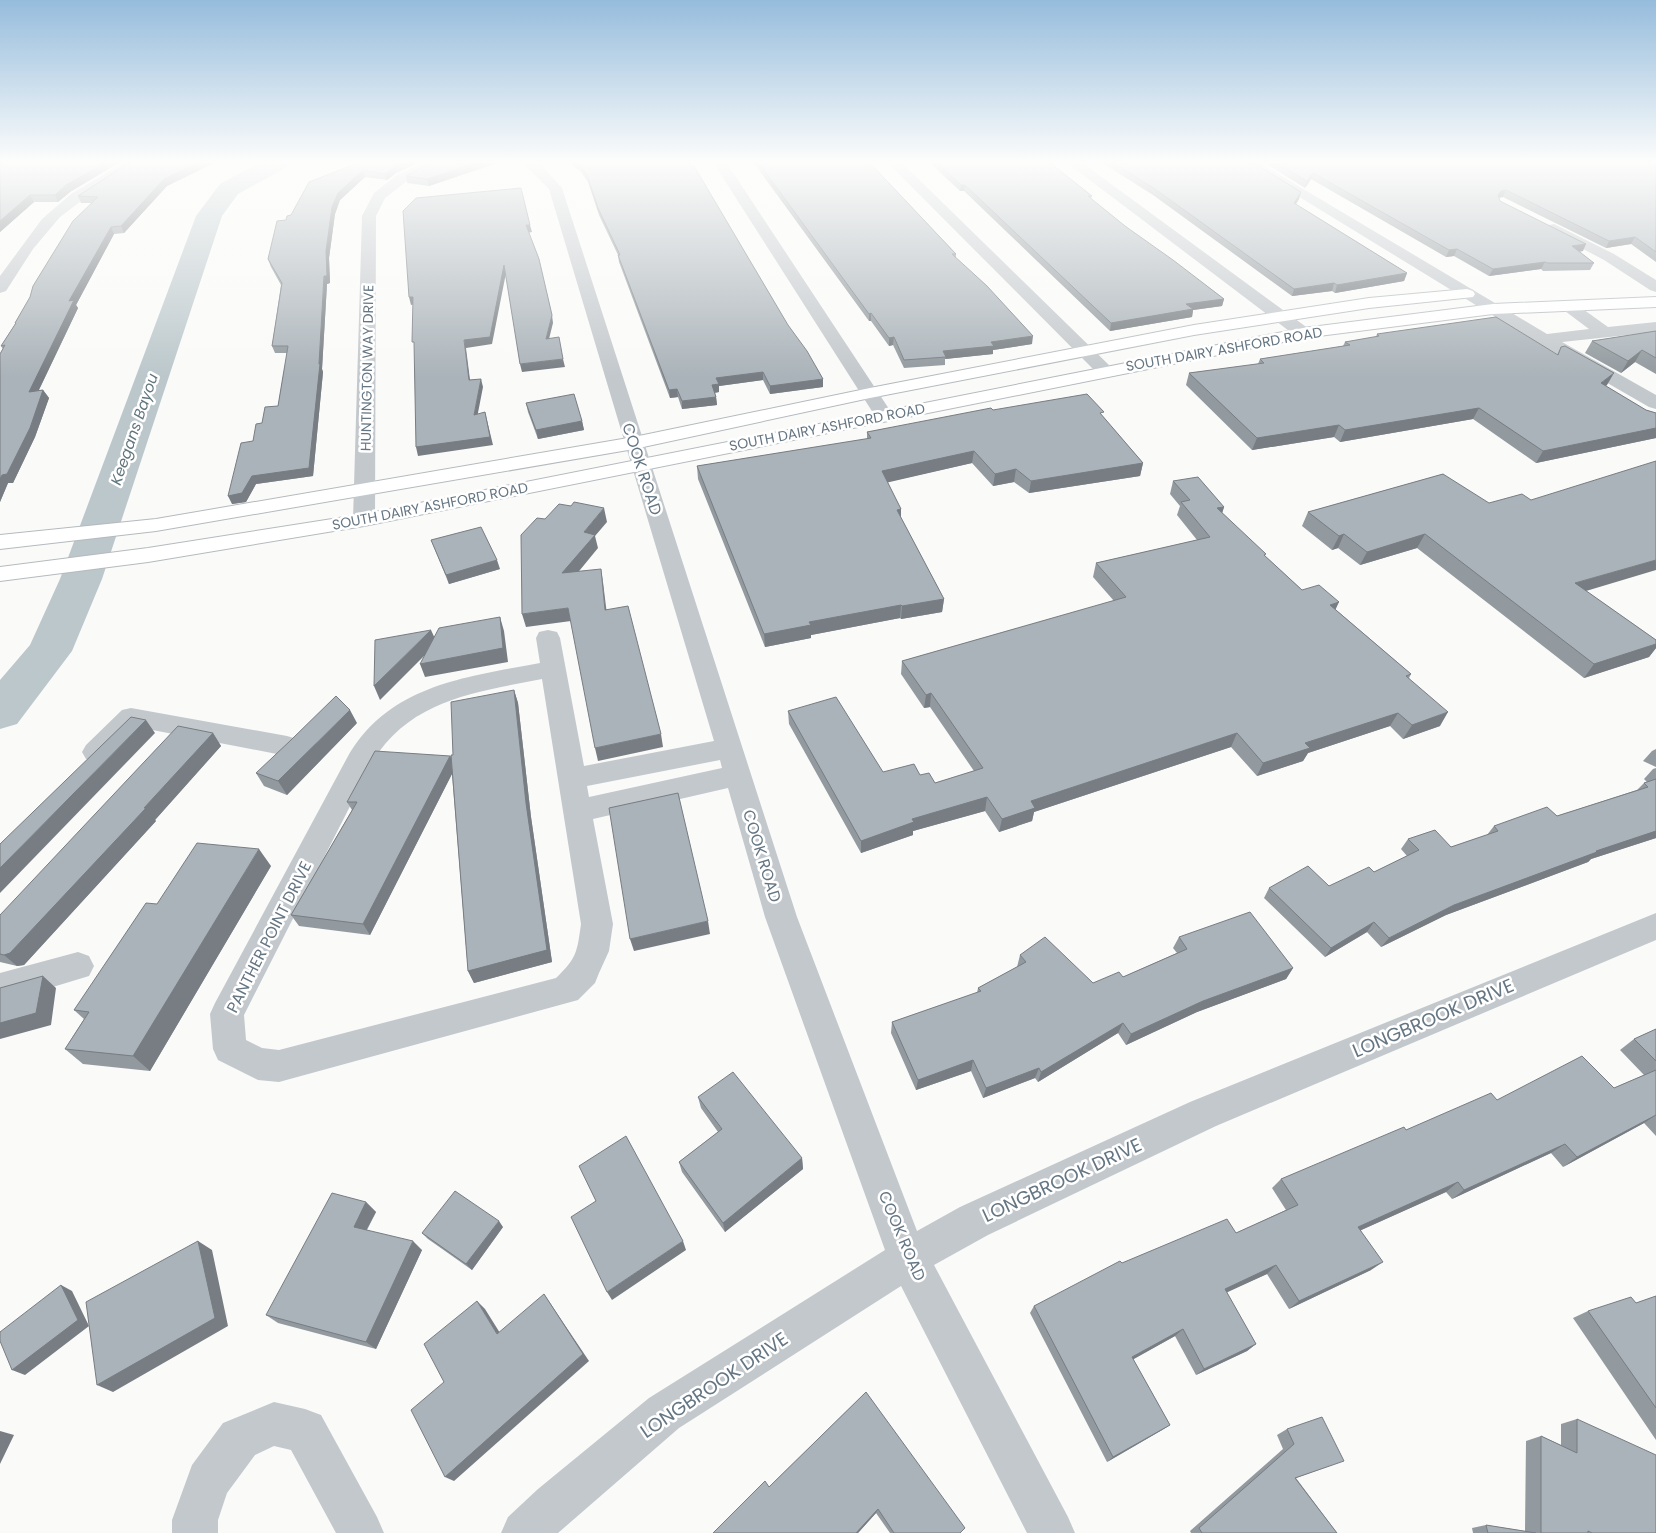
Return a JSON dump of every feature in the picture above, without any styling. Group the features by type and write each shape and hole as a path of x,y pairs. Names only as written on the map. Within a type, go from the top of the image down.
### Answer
{"main road":[{"path":"1621,285 1654,285"},
{"name":"SOUTH DAIRY ASHFORD ROAD","path":"0,574 148,555 364,520 637,454 870,394 1194,330 1369,303 1535,290"},
{"name":"SOUTH DAIRY ASHFORD ROAD","path":"0,542 156,525 365,491 637,454 884,415 1304,333 1493,309 1568,294 1627,303 1656,302"}],"street":[{"path":"0,288 38,234"},
{"name":"HUNTINGTON WAY DRIVE","path":"364,520 369,234"},
{"name":"COOK ROAD","path":"569,234 781,917 908,1258 1052,1533"},
{"path":"766,234 884,415"},
{"path":"966,234 1105,371"},
{"path":"1169,234 1304,333"},
{"path":"1367,234 1656,403"},
{"path":"1564,234 1609,257 1654,285"},
{"path":"1568,294 1604,332"},
{"path":"1627,303 1656,325"},
{"path":"1544,339 1656,325"},
{"name":"PANTHER POINT DRIVE","path":"548,638 554,669 597,924 593,951 583,973 566,990 279,1066 258,1064 230,1049 227,1014 361,758 377,735 400,715 425,700 451,690 554,669"},
{"path":"76,772 131,717 287,746"},
{"path":"160,747 180,726"},
{"path":"572,779 734,761"},
{"path":"578,811 734,761"},
{"name":"LONGBROOK DRIVE","path":"524,1533 554,1505 664,1413 908,1258 974,1221 1203,1114 1656,926"},
{"path":"0,988 78,966"},
{"path":"196,1533 195,1520 208,1481 238,1439 274,1424 305,1432 361,1533"}],"building":[{"path":"65,234 107,234 69,301 74,300 29,392 43,390 30,428 7,474 2,475 0,479 0,354 5,345 1,346 30,297 33,286"},
{"path":"274,234 328,234 326,251 327,276 324,276 320,364 309,468 252,476 242,493 228,496 241,443 253,441 256,424 262,423 265,407 278,406 288,346 272,346 282,283 268,259"},
{"path":"405,234 529,234 539,259 552,315 546,339 559,337 563,359 520,364 504,265 490,337 464,340 469,380 481,379 474,415 485,412 490,437 416,447 414,342 412,342 413,297 409,297"},
{"path":"610,234 734,234 788,325 807,351 823,379 770,386 763,372 716,378 719,384 712,385 716,397 682,401 677,389 669,390 618,255 620,255"},
{"path":"810,234 937,234 956,254 952,254 987,286 1033,336 991,342 994,346 943,351 946,357 904,360 894,337 889,338 871,313 869,314"},
{"path":"1016,234 1136,234 1224,299 1186,304 1193,309 1111,323"},
{"path":"1217,234 1343,234 1407,273 1337,285 1334,283 1294,289"},
{"path":"1420,234 1565,234 1586,244 1572,246 1594,263 1545,262 1493,269 1457,249 1449,250"},
{"path":"1594,234 1656,234 1656,252 1635,237 1609,241"},
{"path":"1496,317 1558,355 1561,347 1565,346 1614,373 1601,383 1646,410 1656,413 1656,428 1543,451 1479,408 1345,430 1339,425 1257,438 1189,373 1264,363 1260,359 1350,345 1345,342 1379,336 1377,334"},
{"path":"1656,331 1656,358 1642,350 1628,361 1592,341"},
{"path":"574,394 582,421 536,430 526,403"},
{"path":"1087,394 1104,412 1100,413 1143,463 1031,481 1016,469 995,474 974,451 882,471 901,509 897,510 944,599 809,622 811,625 764,634 697,466 871,438 867,432 991,408 993,410"},
{"path":"1656,461 1656,560 1575,583 1656,640 1656,644 1594,664 1425,534 1367,552 1344,534 1339,536 1308,512 1443,474 1489,503 1522,494 1531,500"},
{"path":"1198,477 1224,507 1217,508 1266,554 1264,555 1302,590 1319,585 1339,602 1330,605 1411,674 1406,676 1448,712 1412,725 1398,713 1305,743 1310,748 1263,763 1237,733 1031,801 1035,808 1002,819 987,797 912,819 914,822 861,841 788,711 836,697 883,772 914,764 920,775 929,773 935,783 983,768 931,693 926,695 902,661 1126,597 1096,563 1210,537 1181,502 1190,500 1173,481"},
{"path":"574,502 604,508 584,532 595,535 562,573 601,569 605,610 628,606 661,734 595,748 568,608 522,614 521,535 537,518 545,519 559,504 571,506"},
{"path":"481,527 497,560 446,575 431,540"},
{"path":"500,617 503,648 420,664 439,628"},
{"path":"431,630 374,686 375,640"},
{"path":"514,690 526,803 547,950 468,971 451,755 453,755 451,702"},
{"path":"336,696 350,710 278,781 256,773 291,740"},
{"path":"131,717 146,720 0,868 0,844"},
{"path":"178,726 213,733 144,808 146,808 10,953 0,954 0,915"},
{"path":"375,751 450,756 363,924 291,915 357,802 347,802"},
{"path":"1656,779 1656,831 1596,851 1454,905 1389,938 1374,922 1331,948 1269,888 1308,866 1329,886 1369,867 1374,872 1419,850 1408,839 1435,830 1451,847 1498,831 1494,826 1547,807 1557,816 1648,787 1644,783"},
{"path":"678,793 708,921 630,939 609,808"},
{"path":"197,843 259,849 133,1056 65,1049 89,1012 74,1010 146,903 157,904"},
{"path":"1250,912 1293,968 1203,1001 1131,1034 1123,1023 1041,1072 1039,1068 986,1088 973,1060 918,1080 892,1022 981,991 978,988 1026,962 1020,955 1045,937 1093,983 1119,972 1123,977 1187,949 1179,937"},
{"path":"43,976 36,1013 0,1023 0,988"},
{"path":"1656,1029 1656,1061 1634,1039"},
{"path":"1582,1056 1614,1088 1656,1070 1656,1115 1577,1157 1565,1144 1464,1190 1458,1182 1358,1227 1383,1262 1299,1301 1276,1265 1225,1289 1256,1344 1204,1369 1183,1329 1132,1357 1170,1425 1113,1457 1034,1306 1120,1261 1122,1263 1227,1219 1236,1233 1298,1205 1281,1179 1404,1127 1406,1130 1491,1093 1497,1100"},
{"path":"733,1072 802,1158 723,1223 679,1162 722,1129 698,1097"},
{"path":"626,1136 683,1241 607,1292 571,1217 596,1201 579,1166"},
{"path":"455,1191 499,1221 466,1264 422,1233"},
{"path":"332,1193 366,1202 354,1227 413,1241 366,1342 266,1315"},
{"path":"198,1241 215,1318 97,1385 86,1302"},
{"path":"61,1285 78,1320 12,1370 0,1341 0,1332"},
{"path":"544,1294 583,1354 445,1477 411,1410 444,1382 424,1344 477,1301 497,1334"},
{"path":"1656,1296 1656,1408 1588,1311 1631,1297 1636,1303"},
{"path":"866,1392 965,1528 960,1533 894,1533 878,1509 856,1533 713,1533 765,1481 769,1487"},
{"path":"1322,1417 1344,1461 1295,1478 1337,1533 1202,1533 1199,1528 1294,1444 1287,1429"},
{"path":"1577,1419 1656,1455 1656,1533 1592,1533 1588,1531 1588,1533 1541,1533 1541,1436 1577,1453"},
{"path":"1486,1525 1536,1533 1488,1533"}],"waterway":[{"name":"Keegans Bayou","path":"0,712 50,651 81,579 203,234"}]}
